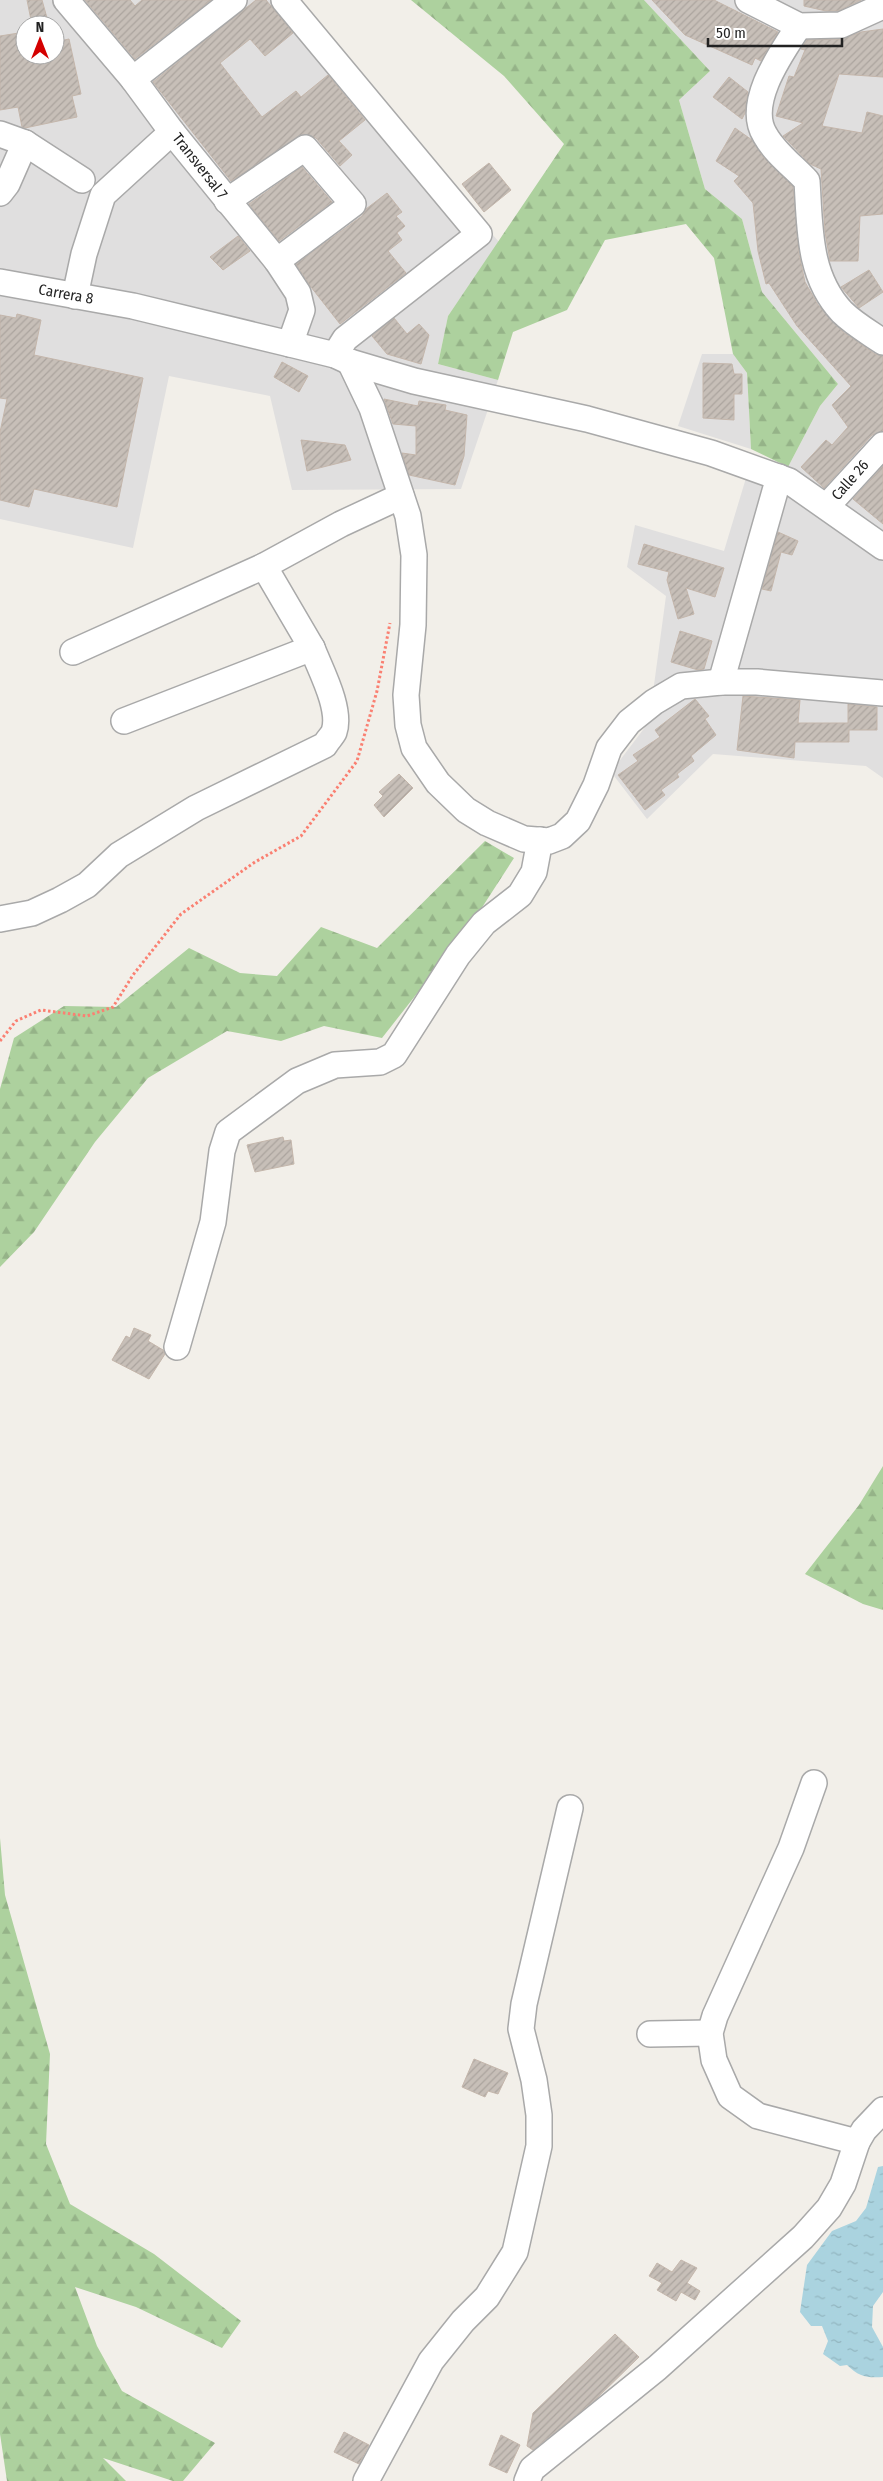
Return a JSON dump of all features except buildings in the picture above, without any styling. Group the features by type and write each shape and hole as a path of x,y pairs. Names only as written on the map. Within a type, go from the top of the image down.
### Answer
{"street":[{"name":"Transversal 7","path":"66,0 133,79 172,132 277,262 298,293 302,310 290,344"},
{"path":"133,79 234,0"},
{"path":"284,0 479,234 345,339 342,359 372,408 408,516 414,554 413,625 406,695 408,725 414,748 438,783 466,810 488,824 524,839 549,841 562,836 578,820 596,785 609,748 629,722 654,702 681,686 721,682 757,682 883,693"},
{"path":"748,0 799,26 841,25 883,6"},
{"path":"799,26 777,59 758,111 764,133 775,150 807,181 810,234 816,271 829,294 843,313 883,342"},
{"path":"75,296 84,254 104,195 172,132"},
{"path":"0,134 25,143 82,180"},
{"path":"0,192 7,184 25,143"},
{"path":"227,201 305,148 353,204 277,262"},
{"name":"Carrera 8","path":"0,282 133,306 290,344 414,381 587,419 711,453 789,480 883,547"},
{"name":"Calle 26","path":"827,506 878,449"},
{"path":"721,682 779,477"},
{"path":"73,652 264,566 341,524 401,496"},
{"path":"0,919 32,913 60,900 87,885 120,855 196,808 325,745 334,732 336,715 332,697 312,648 264,566"},
{"path":"124,721 312,648"},
{"path":"177,1347 213,1222 222,1151 228,1132 297,1081 335,1065 380,1062 394,1055 458,955 484,923 520,895 534,872 540,840"},
{"path":"814,1782 791,1848 710,2033 714,2060 730,2096 758,2116 857,2142"},
{"path":"366,2481 431,2361 463,2321 488,2297 515,2252 539,2146 539,2115 534,2080 521,2029 524,2004 570,1808"},
{"path":"650,2034 710,2033"},
{"path":"527,2481 532,2469 656,2368 802,2237 830,2208 843,2184 857,2142 864,2130 883,2110"}],"path":[{"path":"0,1041 16,1021 41,1010 88,1016 113,1007 133,975 181,914 255,862 301,836 357,761 377,691 392,614"}],"shaded area":[{"path":"0,0 290,0 499,242 448,316 438,364 498,380 461,489 292,490 270,396 169,376 133,548 0,519"},
{"path":"644,0 883,0 883,778 866,766 713,754 647,819 611,772 649,722 666,596 627,567 635,525 724,551 746,478 788,467 820,406 838,384 762,292 742,219 705,189 679,100 710,71"},
{"path":"702,354 733,354 747,373 751,449 678,426"}],"green space":[{"path":"411,0 644,0 710,71 679,100 705,189 742,219 762,292 838,384 820,406 788,467 751,449 747,373 733,354 714,258 686,224 605,240 567,310 513,332 498,380 438,364 448,316 564,144 504,76"},
{"path":"485,841 514,858 470,926 382,1038 324,1026 281,1041 227,1031 148,1078 95,1142 34,1232 0,1267 0,1089 14,1038 64,1006 116,1007 189,948 240,973 277,976 321,927 377,948"},
{"path":"883,1466 883,1610 863,1604 805,1574 859,1505"},
{"path":"0,1838 5,1895 50,2054 46,2144 70,2204 154,2254 241,2321 222,2348 136,2307 75,2287 97,2346 122,2391 215,2443 183,2481 173,2481 103,2458 126,2481 7,2481 0,2434"}],"water":[{"path":"883,2166 883,2292 873,2306 872,2327 883,2347 883,2377 872,2377 859,2374 847,2365 840,2366 823,2354 828,2341 822,2326 811,2326 800,2312 807,2265 832,2231 856,2221 866,2208 878,2167"}]}
